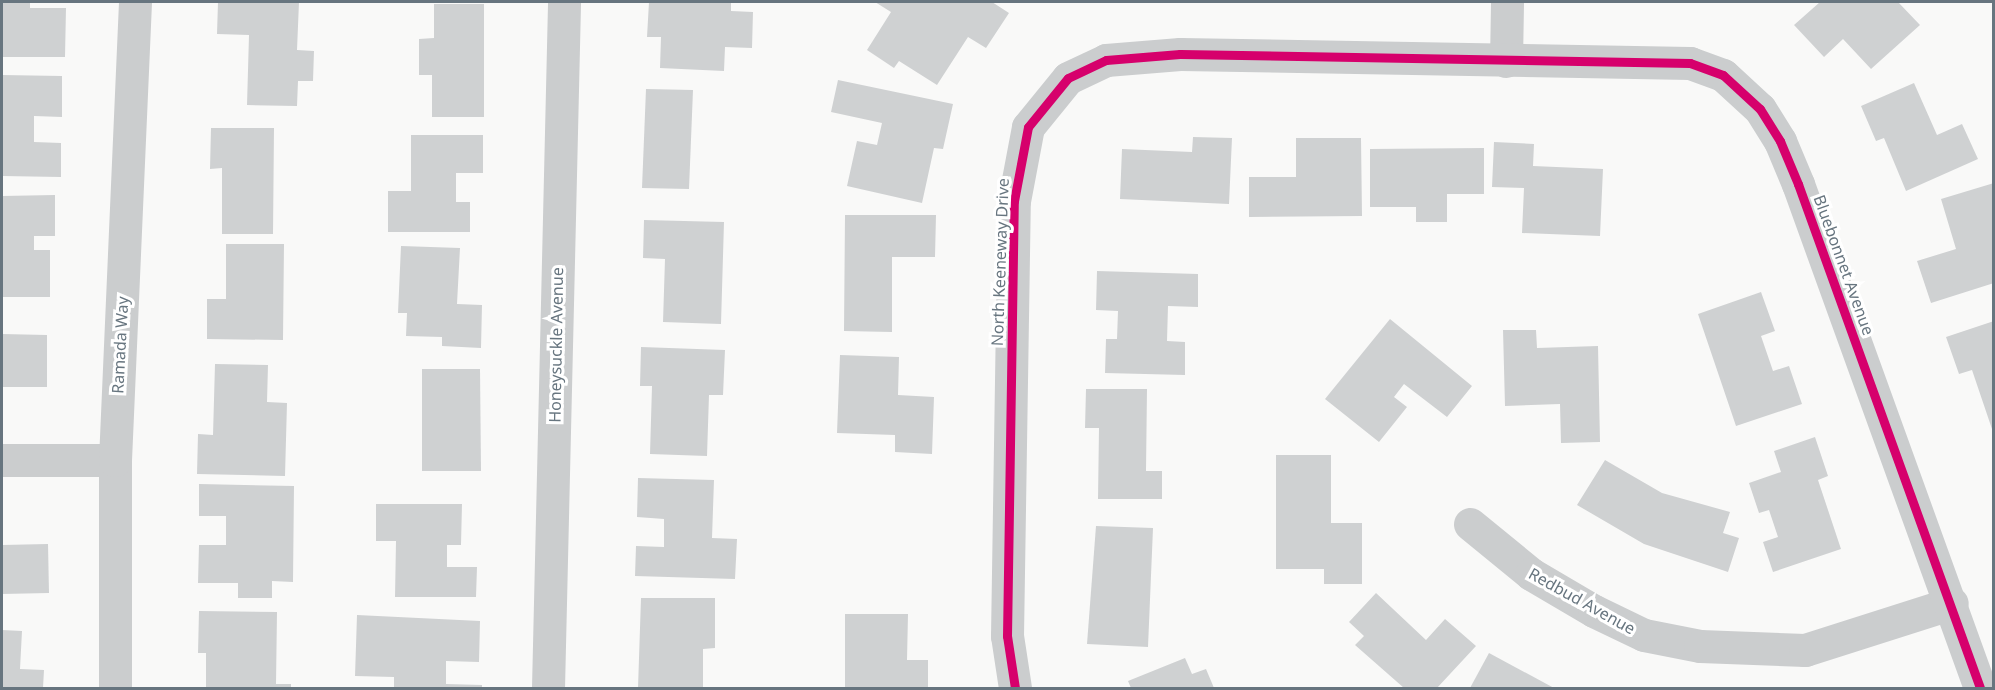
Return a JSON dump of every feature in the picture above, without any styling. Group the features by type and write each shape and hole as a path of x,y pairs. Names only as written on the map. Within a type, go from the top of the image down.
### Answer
{"street":[{"name":"Ramada Way","path":"115,688 115,460 135,2"},
{"name":"Honeysuckle Avenue","path":"548,688 564,2"},
{"path":"1506,60 1507,2"},
{"name":"North Keeneway Drive","path":"1015,688 1006,636 1014,201 1028,127 1044,105 1068,78 1106,60 1180,54 1506,60"},
{"name":"Bluebonnet Avenue","path":"1506,60 1690,63 1723,75 1760,109 1780,141 1798,184 1952,603 1980,688"},
{"path":"2,460 115,460"},
{"name":"Redbud Avenue","path":"1470,524 1531,574 1594,611 1644,635 1700,646 1805,650 1952,603"}],"building":[{"path":"2,2 30,2 30,8 66,8 65,57 2,57"},
{"path":"218,2 299,2 297,50 314,51 313,81 298,81 297,106 247,105 249,35 217,34"},
{"path":"649,2 731,2 731,11 753,12 752,48 725,47 724,71 660,68 661,37 647,37"},
{"path":"875,2 992,2 1009,13 986,48 968,37 937,85 899,61 894,68 867,50 891,12"},
{"path":"1820,2 1898,2 1920,25 1871,69 1843,39 1824,57 1794,25"},
{"path":"434,4 484,4 484,117 432,117 432,75 419,75 419,39 434,38"},
{"path":"2,75 62,76 62,117 34,116 34,142 61,143 61,177 2,176"},
{"path":"838,80 953,104 943,149 934,148 922,203 847,186 857,141 877,145 882,123 831,112"},
{"path":"1914,83 1937,135 1962,124 1978,159 1906,191 1884,138 1876,141 1861,106"},
{"path":"646,89 693,90 689,189 642,188"},
{"path":"211,128 274,128 273,234 222,234 222,168 210,169"},
{"path":"411,135 483,135 483,173 456,173 456,202 470,202 470,232 388,232 388,191 411,191"},
{"path":"1193,137 1232,138 1229,204 1120,199 1122,149 1192,152"},
{"path":"1296,138 1361,138 1362,216 1249,217 1249,177 1296,177"},
{"path":"1494,142 1534,144 1533,166 1603,169 1600,236 1522,233 1524,188 1492,187"},
{"path":"1484,148 1484,194 1447,194 1447,222 1416,222 1416,207 1370,207 1370,149"},
{"path":"1994,183 1994,283 1931,303 1917,261 1956,249 1941,199"},
{"path":"55,195 55,236 34,236 34,250 50,250 50,297 2,297 2,196"},
{"path":"845,215 936,215 935,257 892,257 892,332 844,331"},
{"path":"644,220 724,222 721,324 663,322 665,259 643,258"},
{"path":"226,244 284,244 283,340 207,339 207,299 226,299"},
{"path":"401,246 460,248 457,304 482,305 481,348 442,346 442,337 406,336 407,313 398,313"},
{"path":"1097,271 1198,274 1198,307 1168,306 1167,341 1185,342 1185,375 1105,373 1106,339 1117,339 1118,311 1096,310"},
{"path":"1761,292 1775,331 1761,336 1773,371 1789,366 1802,404 1736,426 1698,314"},
{"path":"1390,319 1472,386 1447,417 1404,384 1394,397 1407,407 1379,442 1325,399"},
{"path":"1994,321 1993,432 1972,370 1959,374 1946,337"},
{"path":"1503,330 1536,330 1537,348 1598,346 1600,442 1561,443 1560,404 1505,406"},
{"path":"2,334 47,335 47,387 2,387"},
{"path":"641,347 725,350 723,395 709,395 707,456 650,454 652,386 640,386"},
{"path":"840,355 899,357 898,395 934,397 932,454 895,452 895,435 837,433"},
{"path":"215,364 268,365 267,402 287,403 285,476 197,474 198,434 213,435"},
{"path":"422,369 480,369 481,471 422,471"},
{"path":"1086,389 1147,389 1146,471 1162,471 1162,499 1098,499 1099,428 1085,428"},
{"path":"1815,437 1828,476 1818,480 1841,549 1773,572 1763,542 1778,537 1769,510 1759,513 1749,483 1781,472 1774,451"},
{"path":"1276,455 1331,455 1331,523 1362,523 1362,584 1324,584 1324,569 1276,569"},
{"path":"1605,460 1662,493 1730,512 1723,533 1739,538 1728,572 1644,544 1577,505"},
{"path":"638,478 714,480 712,538 737,539 735,579 635,576 636,546 664,547 664,519 637,517"},
{"path":"199,484 294,486 293,582 272,581 272,598 238,598 238,583 198,583 199,545 226,545 226,516 199,516"},
{"path":"376,504 462,504 461,545 447,545 447,567 477,567 476,597 395,597 396,541 376,541"},
{"path":"1096,526 1153,528 1148,647 1087,644"},
{"path":"48,544 49,593 2,594 2,545"},
{"path":"1376,593 1426,640 1445,619 1476,646 1437,688 1404,688 1355,645 1364,636 1349,622"},
{"path":"641,598 715,598 715,648 703,649 703,688 638,688"},
{"path":"199,611 277,612 276,684 291,684 291,688 206,688 206,653 198,653"},
{"path":"845,614 908,614 907,660 928,660 928,688 845,688"},
{"path":"357,615 480,621 479,662 446,661 446,684 482,685 482,688 394,688 394,677 355,676"},
{"path":"2,630 22,631 20,669 44,670 43,688 2,688"},
{"path":"1489,653 1554,688 1470,688"},
{"path":"1185,658 1192,674 1206,669 1214,688 1131,688 1128,681"}],"cycle path":[{"path":"1015,688 1007,636 1014,201 1028,127 1068,78 1106,60 1180,54 1690,63 1723,75 1760,109 1780,141 1798,184 1980,688"}]}
